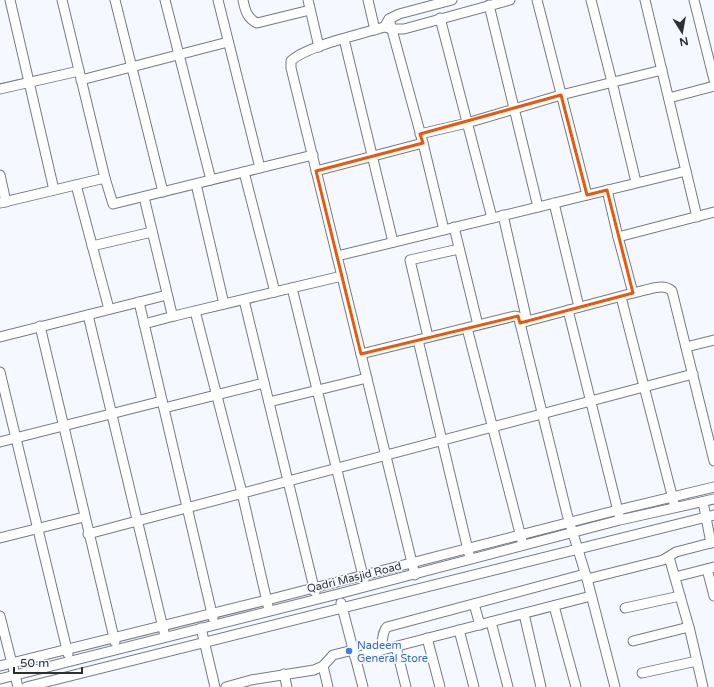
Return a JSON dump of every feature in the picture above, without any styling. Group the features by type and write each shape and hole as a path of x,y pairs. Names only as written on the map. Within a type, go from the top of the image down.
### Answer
{"street":[{"path":"10,0 54,190"},
{"path":"62,0 105,178 113,204 312,155"},
{"path":"115,0 163,192"},
{"path":"165,0 211,180"},
{"path":"218,0 260,168"},
{"path":"243,0 247,14 256,23 310,10"},
{"path":"308,0 319,47"},
{"path":"368,0 375,30"},
{"path":"414,575 291,68 291,61 295,57 319,47 389,25 399,14 452,0"},
{"path":"389,25 404,29 510,0"},
{"path":"537,0 587,194"},
{"path":"591,0 636,182"},
{"path":"645,0 697,217"},
{"path":"694,0 714,80"},
{"path":"489,5 538,206"},
{"path":"440,18 492,218"},
{"path":"389,25 422,139 444,230"},
{"path":"344,39 393,242"},
{"path":"0,89 132,67 228,42"},
{"path":"316,171 372,156 515,108 662,70"},
{"path":"668,98 714,86"},
{"path":"337,256 686,171"},
{"path":"244,172 274,292"},
{"path":"0,175 3,202 105,178"},
{"path":"196,184 224,304"},
{"path":"76,185 109,309"},
{"path":"607,190 633,293"},
{"path":"144,197 167,295 172,314 174,316"},
{"path":"554,203 579,307"},
{"path":"618,237 714,212"},
{"path":"503,215 541,414 569,523 592,596 616,687"},
{"path":"454,227 478,325"},
{"path":"92,246 152,232"},
{"path":"428,337 410,260 459,249"},
{"path":"144,324 342,276"},
{"path":"524,322 633,293 664,286 668,288 672,291 714,461"},
{"path":"292,288 366,586"},
{"path":"0,337 167,295"},
{"path":"621,297 676,508"},
{"path":"244,300 317,599"},
{"path":"139,302 215,625"},
{"path":"568,310 620,520"},
{"path":"195,312 242,493 269,611"},
{"path":"88,314 165,637"},
{"path":"361,354 515,316 519,317 524,322"},
{"path":"40,326 116,649"},
{"path":"467,328 523,546"},
{"path":"418,340 471,560"},
{"path":"686,347 714,340"},
{"path":"0,372 70,661"},
{"path":"88,534 693,374"},
{"path":"268,402 367,378"},
{"path":"0,442 112,414 217,395 264,383"},
{"path":"0,666 714,487"},
{"name":"Qadri Masjid Road","path":"0,679 414,575 572,532 714,499"},
{"path":"380,650 383,641 384,629 388,627 586,576 663,560 676,552 713,542 710,516 703,502"},
{"path":"26,687 524,561 710,516"},
{"path":"0,538 84,517"},
{"path":"669,557 704,687"},
{"path":"675,577 710,568 714,596"},
{"path":"338,594 363,687"},
{"path":"226,687 252,683 284,674 314,670 323,666 333,654 380,650 592,596"},
{"path":"625,608 680,596"},
{"path":"474,604 480,625"},
{"path":"554,606 576,687"},
{"path":"524,614 541,687"},
{"path":"0,616 18,687"},
{"path":"491,622 508,687"},
{"path":"633,641 689,627"},
{"path":"200,628 215,687"},
{"path":"460,630 474,687"},
{"path":"428,638 440,687"},
{"path":"396,646 406,687"},
{"path":"642,673 697,661"},
{"path":"323,666 328,687"},
{"path":"284,674 287,687"}],"highlighted area":[{"path":"561,95 587,195 607,190 633,293 520,323 518,316 361,354 316,171 423,143 420,134"}],"place":[{"name":"Nadeem General Store","path":"349,651"}]}
